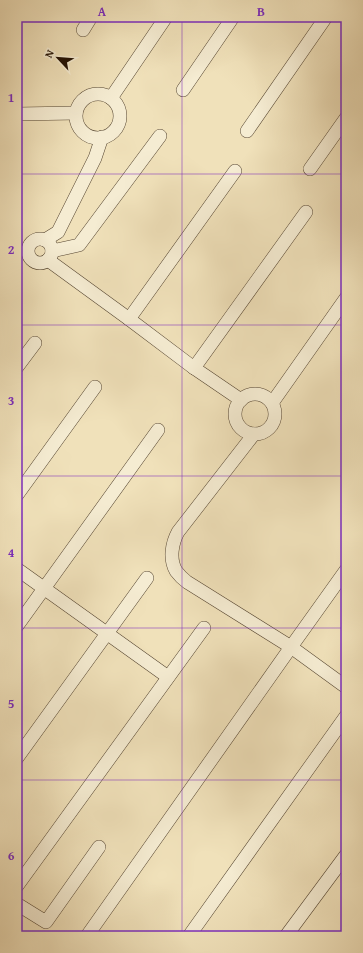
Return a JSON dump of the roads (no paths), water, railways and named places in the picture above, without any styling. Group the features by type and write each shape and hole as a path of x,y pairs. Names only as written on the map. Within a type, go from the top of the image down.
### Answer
{"street":[{"path":"83,30 91,17"},
{"path":"111,98 166,17"},
{"path":"183,90 234,17"},
{"path":"247,131 326,17"},
{"path":"97,94 111,98 119,110 120,118 114,131 102,137 95,137 88,136 79,126 76,113 83,100 89,96 97,94"},
{"path":"17,114 76,113"},
{"path":"310,169 346,118"},
{"path":"50,256 51,246 49,242 45,240 35,240 28,246 28,256 35,263 39,264 44,263 50,256 78,245 160,136"},
{"path":"45,240 58,232 95,158 102,137"},
{"path":"128,319 235,171"},
{"path":"194,368 306,212"},
{"path":"50,256 128,319 194,368 241,400"},
{"path":"272,403 346,298"},
{"path":"17,367 34,342"},
{"path":"17,495 95,388"},
{"path":"252,394 265,396 272,403 276,414 271,427 261,434 248,433 242,430 238,425 235,413 236,407 241,400 245,396 252,394"},
{"path":"17,626 158,430"},
{"path":"254,434 174,539 172,560 176,572 187,582 291,647 346,687"},
{"path":"17,569 168,677"},
{"path":"87,936 346,570"},
{"path":"17,758 146,578"},
{"path":"17,886 204,628"},
{"path":"189,936 346,716"},
{"path":"17,904 46,922 100,848"},
{"path":"286,936 346,855"}]}
